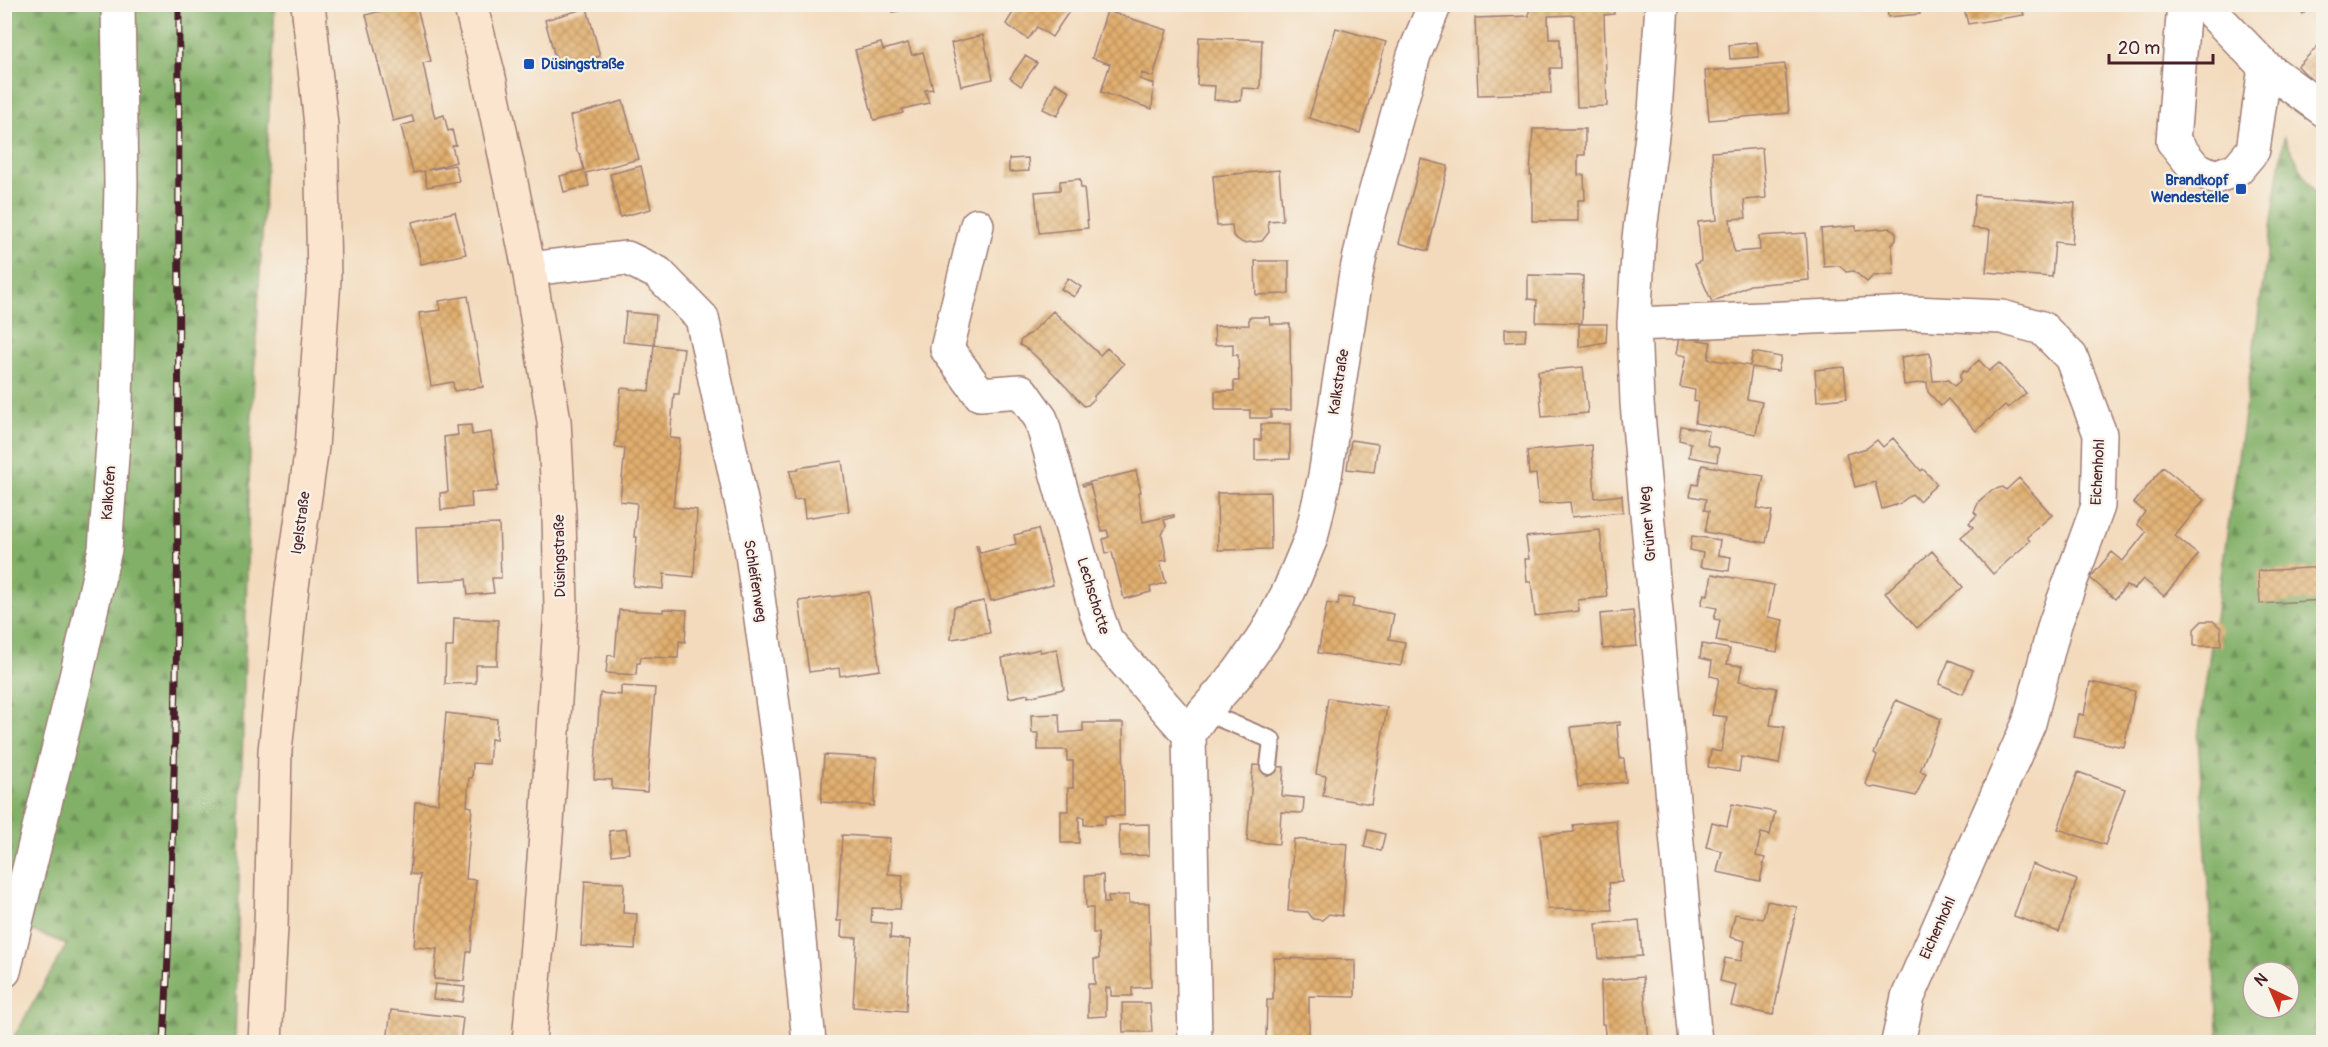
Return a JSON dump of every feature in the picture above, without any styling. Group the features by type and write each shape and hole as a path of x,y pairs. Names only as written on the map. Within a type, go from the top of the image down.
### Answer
{"main road":[{"name":"Igelstraße","path":"265,1042 271,927 275,751 292,587 312,447 324,280 321,125 308,4"},
{"name":"Düsingstraße","path":"470,4 488,73 529,269 554,420 561,609 547,823 529,1042"}],"street":[{"name":"Kalkofen","path":"4,971 105,549 116,404 121,183 118,4"},
{"name":"Kalkstraße","path":"1196,723 1238,673 1266,634 1289,591 1311,537 1325,476 1355,279 1368,219 1414,56 1434,4"},
{"name":"Grüner Weg","path":"1662,4 1655,112 1639,238 1634,324 1637,403 1695,1042"},
{"path":"2184,4 2173,141 2195,168 2215,177 2238,170 2253,150 2265,67"},
{"path":"2204,4 2265,67 2324,110"},
{"name":"Lechschotte","path":"977,225 947,349 980,394 1021,391 1041,418 1106,640 1196,723"},
{"name":"Schleifenweg","path":"529,269 627,258 658,273 702,318 750,547 783,777 809,1042"},
{"name":"Eichenhohl","path":"1634,324 1914,313 2002,317 2042,328 2071,357 2100,434 2098,506 2055,624 2029,723 1908,997 1898,1042"},
{"path":"1195,1042 1196,723"}],"lane":[{"path":"1196,723 1272,740 1269,766"}],"green space":[{"path":"5,5 275,5 250,449 235,1042 11,1042 67,944 9,922 5,929"},
{"path":"2284,137 2324,212 2323,1042 2219,1042 2198,737"}],"building":[{"path":"387,4 416,4 431,61 423,63 435,118 444,115 448,131 452,130 456,145 452,146 456,162 428,170 455,165 459,181 427,187 424,171 413,173 401,126 414,122 412,116 393,121 366,15 388,9"},
{"path":"891,4 920,4 921,5 893,12"},
{"path":"1004,4 1074,4 1052,37 1037,27 1028,39 1006,24 1014,11"},
{"path":"1529,4 1613,4 1614,14 1604,15 1607,106 1577,107 1574,15 1548,16 1549,39 1560,39 1561,68 1550,68 1551,93 1478,95 1475,18 1529,16"},
{"path":"1887,4 1920,4 1920,14 1888,17"},
{"path":"1963,4 2021,4 2024,15 1968,24"},
{"path":"2295,4 2315,4 2303,14"},
{"path":"587,8 600,56 558,68 545,20"},
{"path":"1107,11 1167,30 1153,77 1142,73 1140,79 1154,84 1152,109 1101,92 1110,64 1092,58"},
{"path":"1336,28 1386,42 1360,133 1309,118"},
{"path":"983,35 993,79 961,86 951,43"},
{"path":"1199,37 1262,40 1260,89 1242,88 1241,101 1214,100 1215,86 1197,85"},
{"path":"1757,42 1759,57 1730,59 1729,45"},
{"path":"881,43 883,50 908,43 912,55 923,52 933,89 925,90 929,103 902,109 903,113 874,120 855,50"},
{"path":"2318,46 2324,51 2324,83 2319,88 2298,66"},
{"path":"1025,56 1037,63 1021,86 1010,78"},
{"path":"1785,64 1789,113 1709,120 1705,71"},
{"path":"1055,83 1070,91 1057,116 1043,109"},
{"path":"623,101 639,159 586,173 589,186 564,192 560,176 584,170 580,154 577,152 570,116"},
{"path":"1533,129 1585,129 1585,155 1578,155 1578,175 1584,175 1585,200 1578,200 1578,221 1532,221 1532,175 1530,175"},
{"path":"1762,148 1766,198 1744,200 1746,218 1730,219 1733,247 1735,252 1760,250 1759,236 1806,233 1809,280 1750,285 1712,302 1695,264 1701,261 1698,222 1717,220 1712,152"},
{"path":"1028,158 1029,171 1009,172 1009,159"},
{"path":"1421,159 1448,166 1428,251 1399,243"},
{"path":"641,166 651,209 620,217 610,174"},
{"path":"1279,170 1283,220 1268,221 1269,232 1262,241 1243,243 1233,236 1232,225 1217,226 1213,176"},
{"path":"1080,179 1081,188 1084,188 1088,228 1039,233 1035,192 1060,190 1060,181"},
{"path":"1975,195 2075,203 2072,244 2055,242 2052,277 1986,272 1990,230 1972,228"},
{"path":"455,212 466,254 421,264 412,222"},
{"path":"1856,226 1856,231 1891,228 1896,233 1896,240 1892,245 1894,274 1873,276 1867,282 1854,271 1846,272 1840,266 1824,267 1821,229"},
{"path":"1255,261 1289,261 1289,294 1256,295"},
{"path":"1528,275 1583,276 1582,323 1536,322 1537,300 1528,299"},
{"path":"1068,278 1081,287 1074,297 1061,289"},
{"path":"468,296 483,387 454,391 453,382 431,386 419,313 441,310 439,301"},
{"path":"1053,311 1100,355 1107,348 1124,364 1088,405 1084,406 1030,351 1020,345 1020,341"},
{"path":"626,312 656,315 654,345 623,342"},
{"path":"1249,317 1269,317 1270,324 1290,324 1291,410 1271,410 1271,418 1250,418 1250,410 1215,410 1215,391 1234,391 1234,381 1239,381 1238,355 1233,355 1233,344 1215,345 1214,326 1249,325"},
{"path":"1579,324 1607,324 1606,342 1579,347"},
{"path":"1505,329 1526,329 1525,341 1505,342"},
{"path":"1679,337 1711,342 1708,359 1750,366 1753,352 1781,357 1778,371 1752,367 1747,399 1762,402 1756,434 1695,423 1698,402 1694,401 1695,390 1680,387 1686,356 1676,354"},
{"path":"654,345 684,348 679,394 674,394 670,438 680,439 673,507 697,510 694,577 664,574 663,589 633,586 637,503 620,501 625,448 615,447 621,388 649,391"},
{"path":"1930,353 1933,381 1948,380 1954,386 1960,381 1960,374 1966,372 1979,360 1989,371 1999,363 2026,393 2008,408 2005,405 1976,431 1948,399 1941,406 1928,392 1927,382 1904,385 1901,357"},
{"path":"1583,367 1588,413 1542,417 1538,371"},
{"path":"1844,367 1847,398 1817,401 1815,370"},
{"path":"1261,424 1290,424 1290,459 1255,460 1255,440 1261,440"},
{"path":"471,425 472,435 491,432 499,486 496,487 497,491 471,493 472,507 441,510 440,493 448,492 444,437 458,435 457,426"},
{"path":"1681,426 1709,431 1707,445 1719,448 1717,462 1689,457 1691,443 1679,440"},
{"path":"1893,438 1921,471 1923,469 1937,484 1919,501 1912,494 1899,504 1882,509 1875,482 1855,487 1846,454 1867,448 1877,440 1883,447"},
{"path":"1351,440 1378,444 1374,472 1347,469"},
{"path":"1592,445 1595,498 1622,495 1623,512 1572,517 1570,502 1539,504 1536,474 1529,475 1527,451"},
{"path":"842,461 849,511 805,518 803,499 794,500 790,471"},
{"path":"1702,465 1764,476 1757,508 1772,511 1766,543 1705,532 1709,511 1704,510 1706,499 1690,496 1693,484 1698,485"},
{"path":"2163,467 2204,500 2175,536 2198,555 2164,596 2143,579 2134,589 2126,586 2115,599 2090,578 2112,552 2123,561 2146,532 2138,525 2145,512 2134,503"},
{"path":"1136,471 1141,492 1138,493 1143,522 1174,515 1174,517 1164,520 1166,526 1162,535 1167,560 1160,561 1166,583 1150,587 1151,592 1124,599 1112,552 1106,553 1103,539 1109,537 1107,530 1102,531 1090,484 1083,486 1082,484"},
{"path":"2019,478 2052,515 2027,537 2030,541 1993,574 1961,537 1973,527 1969,523 1977,515 1974,512 1979,501 1992,490 2003,487 2006,490"},
{"path":"1270,492 1271,549 1218,550 1217,493"},
{"path":"499,524 501,578 492,578 494,593 468,595 466,579 418,582 416,527"},
{"path":"1038,529 1053,585 991,601 976,545 980,553 1016,544 1014,535"},
{"path":"1600,530 1607,597 1578,600 1579,611 1535,616 1531,582 1527,582 1525,559 1529,559 1526,537"},
{"path":"1692,536 1720,540 1718,555 1731,557 1729,571 1700,567 1703,553 1690,550"},
{"path":"1932,551 1963,587 1917,628 1885,593"},
{"path":"2324,567 2324,600 2260,604 2258,571"},
{"path":"1712,574 1774,585 1768,617 1783,620 1777,652 1716,641 1720,620 1714,619 1717,608 1701,605 1704,594 1708,595"},
{"path":"869,592 880,670 840,676 839,668 809,672 799,601"},
{"path":"1339,597 1354,599 1352,607 1394,614 1389,639 1405,642 1401,666 1318,653 1327,603 1338,605"},
{"path":"984,601 990,633 951,639 954,607"},
{"path":"663,609 687,610 685,642 679,641 678,658 641,657 640,663 637,663 636,675 606,673 608,655 615,656 619,610 663,612"},
{"path":"1633,611 1637,646 1603,649 1600,614"},
{"path":"454,618 498,620 497,665 476,665 476,683 445,684 446,647 453,647"},
{"path":"2202,621 2213,621 2221,628 2221,646 2194,646 2194,629"},
{"path":"1702,644 1730,649 1727,664 1742,666 1739,681 1777,688 1770,725 1785,727 1779,764 1741,757 1739,772 1708,767 1711,750 1721,752 1727,717 1712,715 1719,678 1710,676 1712,661 1700,658"},
{"path":"1040,649 1040,652 1057,649 1064,689 1028,697 1028,694 1009,698 1002,658"},
{"path":"1949,660 1973,670 1963,694 1939,684"},
{"path":"2090,682 2135,691 2124,747 2074,737 2079,714 2084,715"},
{"path":"621,686 655,688 647,792 612,789 612,780 594,779 600,693 621,695"},
{"path":"1328,698 1387,707 1371,804 1323,796 1326,776 1316,774"},
{"path":"1896,700 1941,719 1920,771 1926,773 1916,796 1876,787 1871,788 1866,784 1877,756 1874,754"},
{"path":"446,713 497,719 496,740 491,739 489,764 473,763 472,778 469,778 467,806 472,807 466,879 476,880 471,952 467,952 464,981 434,979 437,949 414,947 420,875 410,874 415,802 438,803"},
{"path":"1059,714 1060,733 1083,731 1083,723 1123,723 1124,816 1105,816 1105,824 1084,825 1084,817 1079,817 1079,843 1061,843 1061,811 1068,811 1068,788 1073,788 1073,761 1067,761 1067,750 1038,750 1038,733 1032,733 1031,715"},
{"path":"1620,722 1620,725 1617,725 1620,759 1624,759 1626,782 1578,787 1571,727"},
{"path":"824,755 877,758 874,806 821,802"},
{"path":"1253,765 1284,767 1282,796 1304,798 1303,813 1281,812 1279,844 1247,841"},
{"path":"2078,772 2125,789 2105,845 2058,829"},
{"path":"1732,804 1775,812 1770,835 1761,833 1756,856 1765,858 1760,881 1717,872 1722,851 1706,847 1712,822 1727,826"},
{"path":"1616,820 1622,882 1609,883 1612,910 1548,909 1540,835 1574,832 1573,825"},
{"path":"1149,824 1149,855 1120,856 1119,825"},
{"path":"626,829 629,853 612,855 609,831"},
{"path":"1368,830 1385,834 1381,851 1364,847"},
{"path":"842,835 890,838 888,874 903,875 900,909 872,908 871,922 891,924 890,938 910,940 906,1011 853,1007 857,938 841,937 842,921 837,921"},
{"path":"1294,839 1348,844 1342,916 1329,914 1322,920 1313,919 1308,912 1288,911"},
{"path":"2032,864 2077,880 2059,932 2014,916"},
{"path":"1103,875 1104,903 1109,903 1108,896 1129,895 1129,903 1149,903 1151,987 1132,988 1132,996 1111,996 1111,988 1106,988 1106,1016 1088,1017 1088,984 1095,984 1094,959 1099,959 1098,933 1093,933 1093,908 1086,908 1085,876"},
{"path":"585,881 624,883 623,913 637,914 635,949 581,946"},
{"path":"1767,901 1797,907 1773,1015 1731,1006 1736,985 1720,981 1725,958 1741,961 1745,941 1730,937 1735,914 1763,919"},
{"path":"1639,920 1642,956 1599,959 1596,924"},
{"path":"1274,958 1355,960 1355,997 1309,996 1309,1042 1266,1042 1267,1000 1273,1000"},
{"path":"1643,977 1649,1042 1606,1042 1604,1024 1602,1024 1601,981"},
{"path":"435,984 465,987 463,1002 433,999"},
{"path":"1122,1003 1150,1003 1152,1032 1123,1032"},
{"path":"391,1010 463,1018 460,1042 387,1042"}],"railway":[{"path":"164,1042 170,913 176,653 179,394 179,4"}],"place":[{"name":"Düsingstraße","path":"529,64"},
{"name":"Brandkopf Wendestelle","path":"2241,189"}]}
